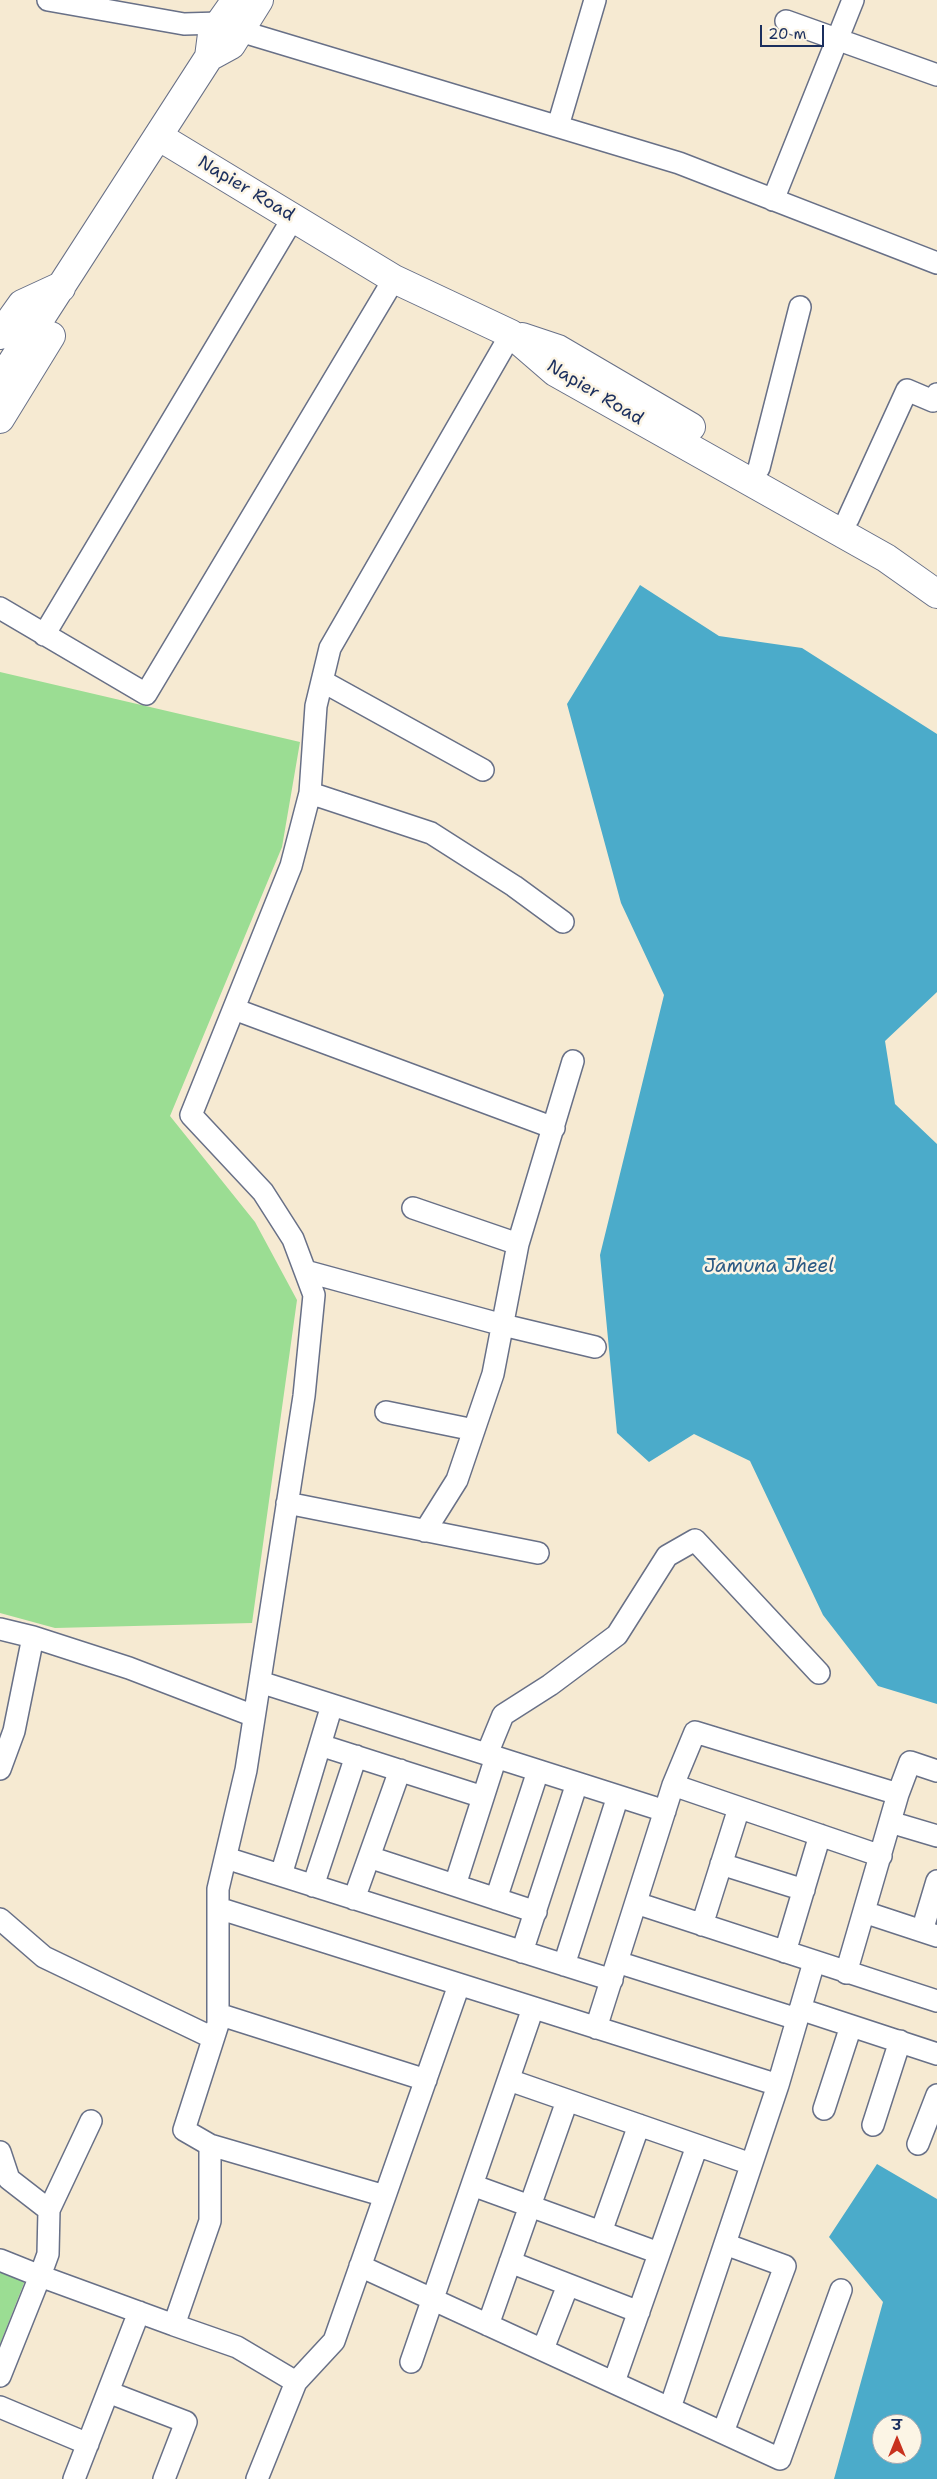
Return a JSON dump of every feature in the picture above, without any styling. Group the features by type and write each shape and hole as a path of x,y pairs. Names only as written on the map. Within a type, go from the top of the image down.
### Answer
{"main road":[{"path":"4,375 61,286 167,141 209,57 231,45 230,27 236,0"},
{"path":"230,27 259,0"},
{"name":"Napier Road","path":"167,141 394,279 511,334 555,372 886,558 937,594"},
{"path":"0,335 22,304 61,286"},
{"path":"0,419 60,322 61,286"},
{"path":"511,334 558,349 848,519 937,577"}],"street":[{"path":"48,0 184,24 230,27 679,163 937,263"},
{"path":"558,126 595,0"},
{"path":"773,200 853,0"},
{"path":"786,21 937,75"},
{"path":"44,635 293,218"},
{"path":"0,608 146,694 394,279"},
{"path":"759,468 800,307"},
{"path":"385,2196 210,2145 184,2130 218,2024 218,1889 246,1770 304,1396 314,1295 294,1239 263,1192 191,1115 291,866 310,793 316,706 330,648 511,334"},
{"path":"848,519 907,390 933,401 937,394"},
{"path":"322,681 483,770"},
{"path":"310,793 431,833 514,886 563,922"},
{"path":"234,1009 554,1128"},
{"path":"425,1531 457,1480 494,1374 518,1244 573,1061"},
{"path":"413,1208 518,1244"},
{"path":"305,1271 502,1325 595,1347"},
{"path":"386,1412 474,1430"},
{"path":"288,1503 538,1553"},
{"path":"454,1885 483,1797 491,1756 503,1716 550,1685 617,1635 667,1556 695,1540 819,1674"},
{"path":"0,1629 33,1637 129,1668 254,1716"},
{"path":"0,1769 14,1730 33,1637"},
{"path":"260,1682 665,1811"},
{"path":"281,1876 332,1705"},
{"path":"596,2028 673,1785 695,1732 898,1794"},
{"path":"320,1745 483,1797"},
{"path":"313,1886 356,1756"},
{"path":"846,1973 898,1794 910,1762 937,1771"},
{"path":"354,1898 400,1770"},
{"path":"496,1899 538,1771"},
{"path":"522,1952 577,1783"},
{"path":"673,1785 881,1856"},
{"path":"564,1965 618,1796"},
{"path":"702,1925 739,1808"},
{"path":"890,1822 937,1836"},
{"path":"785,1952 820,1835"},
{"path":"369,1857 536,1912"},
{"path":"226,1858 564,1965 615,1971 851,2026 937,2054"},
{"path":"721,1864 804,1890"},
{"path":"864,1912 930,1934 937,1882"},
{"path":"636,1904 937,2001"},
{"path":"218,1908 778,2086"},
{"path":"0,1919 44,1957 213,2038"},
{"path":"670,2408 778,2086 814,1962"},
{"path":"264,2477 296,2382 334,2341 459,1985"},
{"path":"411,2362 533,2008"},
{"path":"218,2014 426,2080"},
{"path":"824,2109 851,2026"},
{"path":"873,2125 900,2041"},
{"path":"508,2080 751,2164"},
{"path":"918,2144 937,2095"},
{"path":"488,2324 567,2100"},
{"path":"0,2376 48,2254 50,2210 91,2121"},
{"path":"600,2232 638,2125"},
{"path":"174,2325 210,2221 210,2145"},
{"path":"614,2382 697,2146"},
{"path":"0,2152 9,2179 50,2210"},
{"path":"472,2185 659,2253"},
{"path":"723,2432 784,2266 724,2244"},
{"path":"0,2260 237,2347 296,2382"},
{"path":"510,2262 638,2312"},
{"path":"360,2266 780,2459 841,2290"},
{"path":"543,2349 568,2285"},
{"path":"74,2479 139,2312"},
{"path":"108,2392 186,2422 164,2479"},
{"path":"0,2407 88,2444"}],"green space":[{"path":"0,672 300,742 282,847 170,1116 255,1222 297,1300 252,1623 55,1628 0,1613"},
{"path":"0,2268 26,2278 0,2344"}],"water":[{"name":"Jamuna Jheel","path":"640,585 719,636 802,648 937,734 937,992 885,1041 895,1104 937,1144 937,1704 878,1686 823,1615 750,1461 694,1434 649,1462 617,1433 600,1255 664,995 621,903 567,704"},
{"path":"877,2164 937,2199 937,2479 834,2479 883,2302 829,2237"}]}
